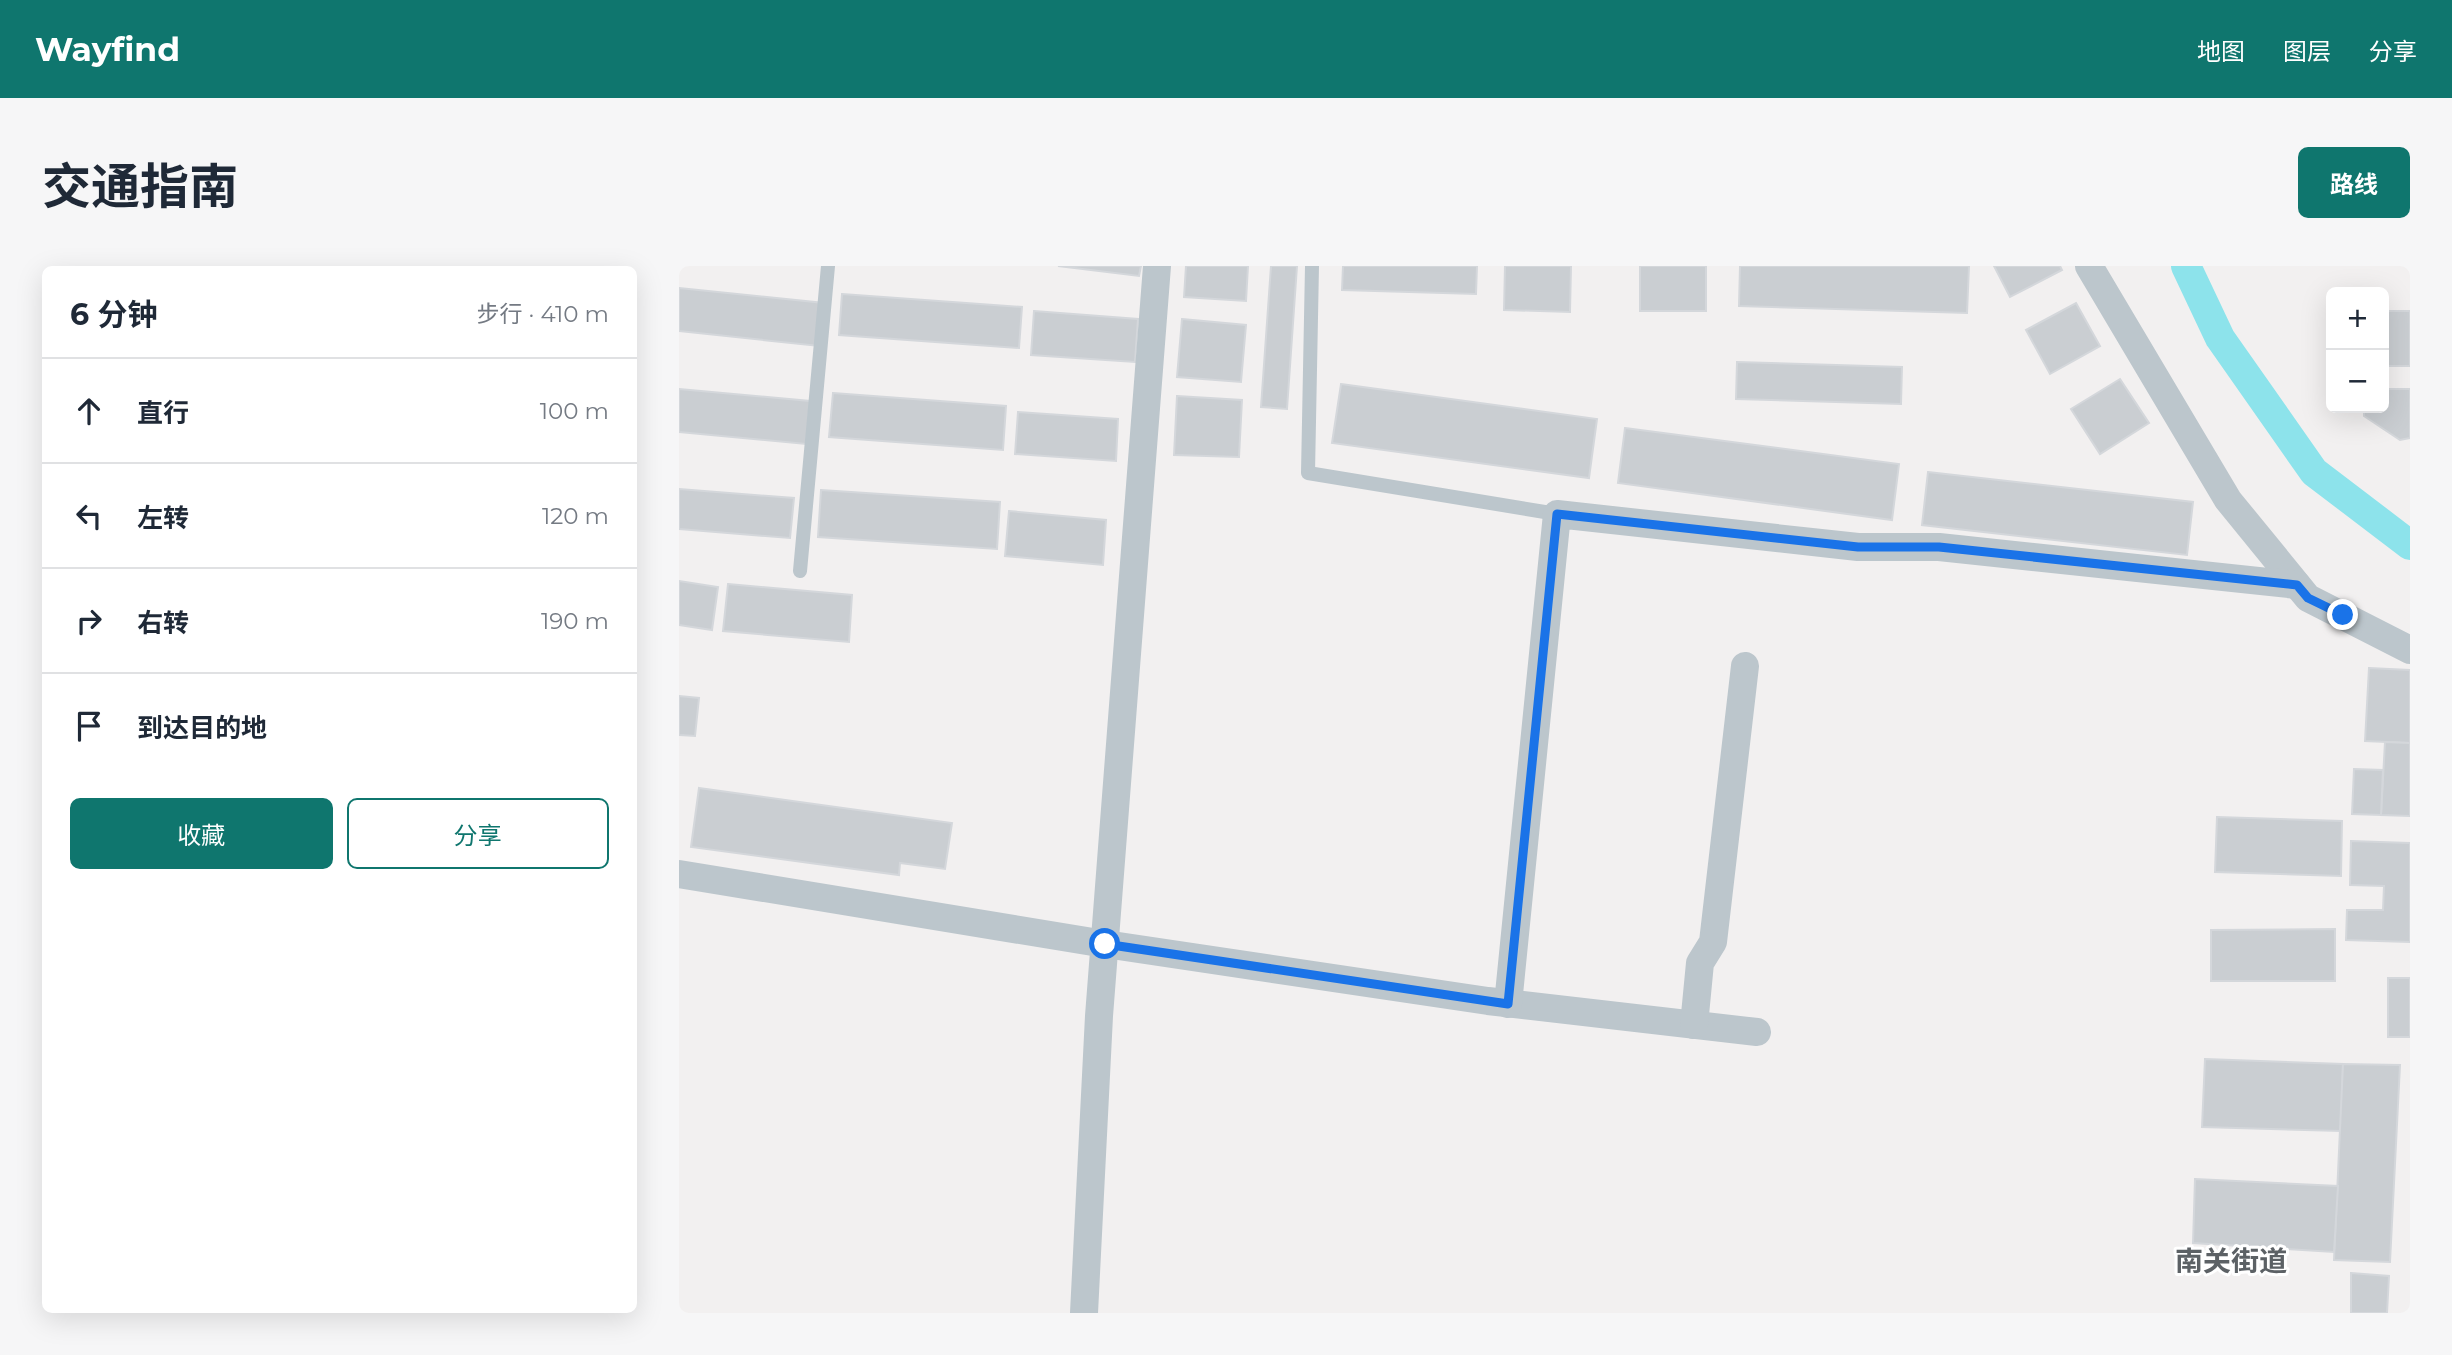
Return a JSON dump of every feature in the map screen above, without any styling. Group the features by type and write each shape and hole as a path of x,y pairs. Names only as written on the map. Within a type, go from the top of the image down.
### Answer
{"street":[{"path":"1084,1313 1105,944 1157,266"},
{"path":"2089,266 2228,500 2297,585 2308,598 2410,650"},
{"path":"1508,1004 1557,514 1858,547 1939,547 2297,585"},
{"path":"1694,1025 1700,963 1713,942 1745,666"},
{"path":"679,874 1105,944 1508,1004 1757,1032"}],"lane":[{"path":"800,571 828,266"},
{"path":"1313,266 1308,473 1557,514"}],"building":[{"path":"1058,266 1141,266 1139,276"},
{"path":"1186,266 1248,266 1246,301 1184,297"},
{"path":"1271,266 1297,266 1287,409 1261,407"},
{"path":"1343,266 1477,266 1476,294 1342,290"},
{"path":"1505,266 1571,266 1570,312 1504,310"},
{"path":"1640,266 1706,266 1706,311 1640,311"},
{"path":"1740,266 1969,266 1967,313 1739,306"},
{"path":"1994,266 2060,266 2062,270 2010,297"},
{"path":"679,288 824,303 819,346 679,331"},
{"path":"842,294 1022,307 1019,348 839,335"},
{"path":"2076,303 2100,346 2050,374 2026,330"},
{"path":"1034,311 1138,319 1135,362 1031,355"},
{"path":"2389,311 2410,311 2410,366 2389,366"},
{"path":"1182,319 1246,325 1241,382 1177,377"},
{"path":"1737,362 1902,367 1901,404 1736,399"},
{"path":"2120,379 2149,423 2100,454 2071,409"},
{"path":"1341,384 1597,419 1589,478 1332,443"},
{"path":"679,389 810,401 806,444 679,432"},
{"path":"2389,389 2410,389 2410,438 2400,440 2364,416 2364,413 2389,413"},
{"path":"833,393 1006,406 1003,450 829,437"},
{"path":"1177,396 1242,400 1239,457 1174,455"},
{"path":"1018,412 1118,419 1116,461 1015,454"},
{"path":"1625,428 1899,464 1892,520 1618,483"},
{"path":"1928,472 2193,502 2187,555 1922,525"},
{"path":"679,489 794,498 790,538 679,529"},
{"path":"821,490 1000,502 997,549 818,537"},
{"path":"1009,511 1106,520 1103,565 1005,556"},
{"path":"679,581 718,587 712,630 679,625"},
{"path":"728,584 852,595 849,642 723,631"},
{"path":"2369,668 2410,670 2410,743 2365,741"},
{"path":"679,696 699,698 695,736 679,735"},
{"path":"2385,742 2410,743 2410,816 2381,815"},
{"path":"2354,769 2383,770 2381,815 2352,814"},
{"path":"699,788 952,823 945,869 900,863 899,875 691,847"},
{"path":"2217,817 2342,821 2341,876 2215,872"},
{"path":"2351,841 2410,843 2410,942 2346,940 2347,910 2383,910 2384,886 2350,885"},
{"path":"2335,929 2335,981 2211,981 2211,930"},
{"path":"2388,978 2410,978 2410,1037 2388,1037"},
{"path":"2205,1059 2343,1064 2341,1131 2202,1127"},
{"path":"2343,1064 2400,1065 2390,1262 2334,1260"},
{"path":"2195,1179 2338,1186 2334,1252 2193,1243"},
{"path":"2351,1273 2389,1276 2387,1313 2351,1313"}],"waterway":[{"path":"2186,266 2220,338 2314,472 2410,545"}],"district":[{"name":"南关街道","path":"2231,1261"}],"route":[{"path":"1105,944 1508,1004 1557,514 1858,547 1939,547 2297,585 2308,598 2343,615"}]}
